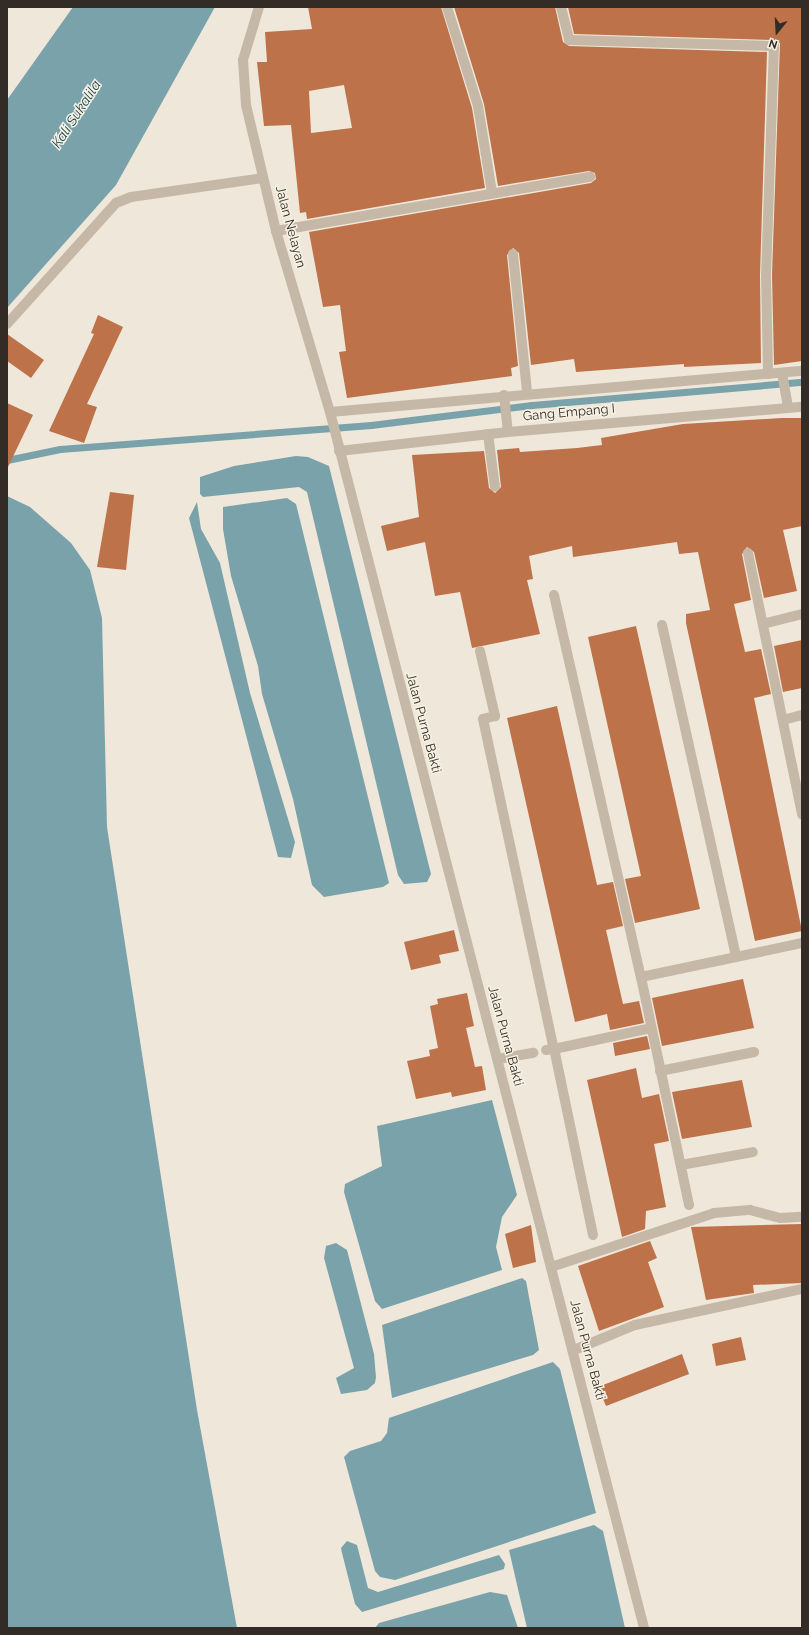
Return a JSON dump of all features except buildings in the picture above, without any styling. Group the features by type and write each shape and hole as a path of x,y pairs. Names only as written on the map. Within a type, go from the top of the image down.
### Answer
{"street":[{"name":"Jalan Nelayan","path":"259,7 245,43 242,86 276,231 331,414 338,448"},
{"path":"447,7 478,106 492,192"},
{"path":"561,7 569,40 774,46 766,275 768,374"},
{"path":"7,324 116,203 132,197 263,178"},
{"path":"276,231 492,192 590,178"},
{"path":"513,254 527,392"},
{"path":"331,414 527,392 768,374 783,376 802,371"},
{"path":"783,376 788,404"},
{"path":"504,395 508,430"},
{"name":"Gang Empang I","path":"338,448 488,434 508,430 788,404 802,407"},
{"path":"488,434 495,487"},
{"name":"Jalan Purna Bakti","path":"338,448 551,1267 574,1350 644,1628"},
{"path":"748,554 802,812"},
{"path":"554,595 641,977 689,1205"},
{"path":"763,624 802,614"},
{"path":"662,625 736,957"},
{"path":"480,651 495,716 482,719 550,1050 593,1235"},
{"path":"783,720 802,715"},
{"path":"641,977 802,943"},
{"path":"550,1050 651,1028"},
{"path":"660,1071 754,1052"},
{"path":"498,1059 533,1053"},
{"path":"681,1165 753,1152"},
{"path":"551,1267 714,1213 750,1210 780,1218 802,1217"},
{"path":"574,1350 636,1325 802,1289"}],"water":[{"name":"Kali Sukalila","path":"73,7 215,7 116,185 7,308 7,100"},
{"path":"296,456 308,457 329,466 431,874 427,882 404,884 398,875 307,492 299,487 203,497 200,494 200,477 234,466"},
{"path":"7,496 30,507 71,543 90,570 102,618 107,827 197,1410 237,1628 7,1628"},
{"path":"287,498 296,504 389,883 383,887 324,897 312,885 293,799 262,694 258,666 231,576 223,529 223,507"},
{"path":"197,502 201,529 220,563 250,693 295,842 291,858 278,857 189,518"},
{"path":"492,1100 517,1195 502,1217 496,1247 502,1270 382,1309 375,1301 344,1192 345,1184 382,1166 377,1126"},
{"path":"336,1243 347,1250 374,1354 376,1377 375,1383 367,1390 341,1394 336,1378 354,1368 324,1258 326,1246"},
{"path":"522,1278 526,1281 539,1350 533,1355 392,1398 382,1325"},
{"path":"553,1362 560,1369 596,1513 395,1580 380,1577 375,1571 344,1457 350,1451 381,1441 387,1433 389,1418"},
{"path":"594,1525 603,1531 625,1628 527,1628 509,1550"},
{"path":"347,1541 357,1545 368,1588 378,1592 499,1555 505,1564 504,1569 362,1612 355,1604 342,1553 341,1548"},
{"path":"490,1592 507,1595 518,1628 375,1628 379,1623"}],"waterway":[{"path":"7,460 60,449 371,425 532,405 802,382"}]}
